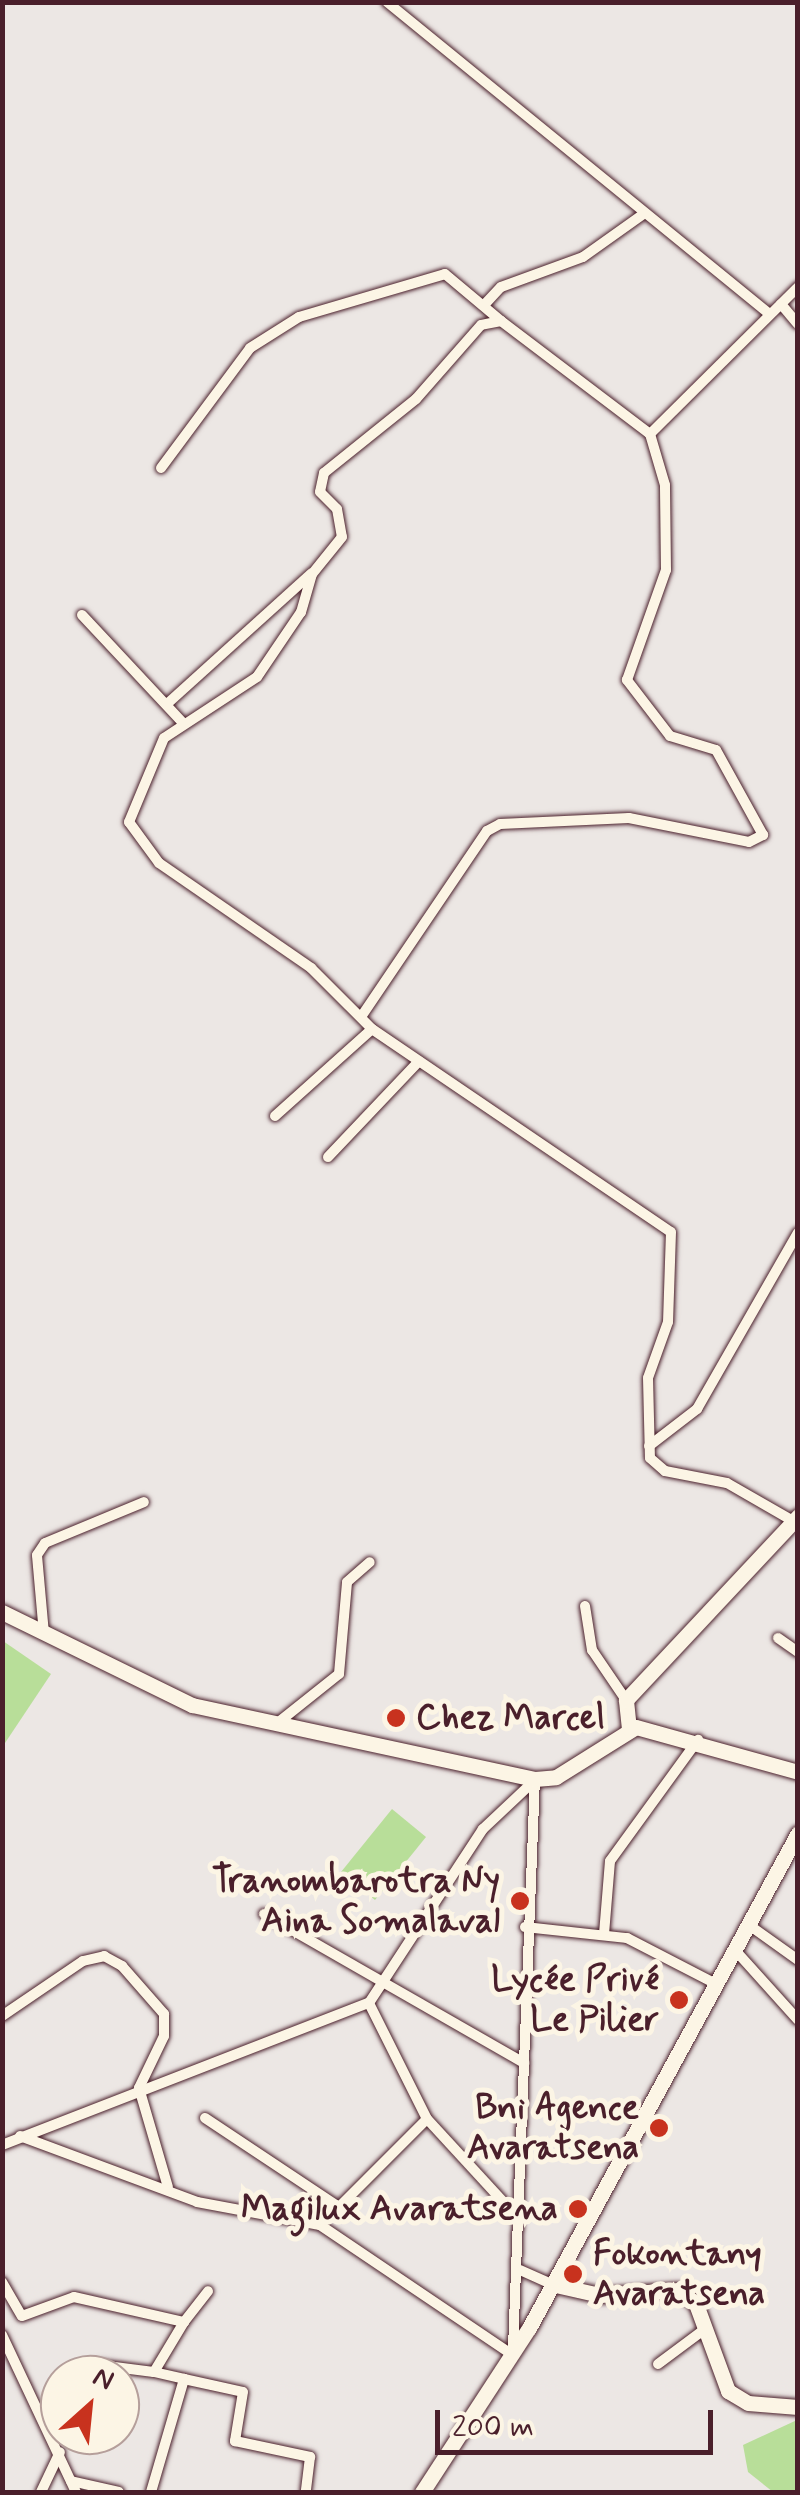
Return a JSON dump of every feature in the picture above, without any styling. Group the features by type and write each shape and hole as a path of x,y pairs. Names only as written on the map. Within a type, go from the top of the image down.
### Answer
{"main road":[{"path":"629,1729 626,1700 795,1519"},
{"path":"2,1612 45,1637 192,1706 535,1779 556,1777 629,1729 698,1740 798,1772"},
{"path":"429,2489 512,2352 798,1832"},
{"path":"550,2284 600,2295 679,2290 706,2329 728,2391 748,2404 798,2407"}],"street":[{"path":"387,2 642,215 769,314"},
{"path":"485,304 501,287 583,257 642,215"},
{"path":"161,468 271,330 445,274 650,434 665,485 666,570 627,680 670,736 716,750 763,835 749,842 629,818 500,824 486,831 363,1014"},
{"path":"650,434 798,286"},
{"path":"781,304 798,324"},
{"path":"168,704 312,574 342,537 336,509 320,492 324,472 427,389 481,325 501,321"},
{"path":"312,574 301,612 257,677 164,738 128,814 135,838 363,1014 372,1029 671,1232 668,1322 648,1378 649,1446 664,1471 727,1483 795,1519"},
{"path":"82,615 183,722"},
{"path":"275,1116 372,1029"},
{"path":"328,1157 419,1062"},
{"path":"649,1446 697,1409 798,1233"},
{"path":"45,1637 37,1555 45,1543 144,1502"},
{"path":"274,1726 339,1674 347,1582 370,1562"},
{"path":"585,1606 592,1650 626,1700"},
{"path":"778,1638 798,1652"},
{"path":"604,1934 610,1861 698,1740"},
{"path":"20,2136 168,2187 197,2202 320,2226 512,2352 520,2270 525,1927 535,1779"},
{"path":"2,2145 139,2088 369,2003 378,1982 483,1829 535,1779"},
{"path":"264,1914 524,2063"},
{"path":"748,1925 798,1960"},
{"path":"525,1927 604,1934 716,1984"},
{"path":"734,1950 798,2020"},
{"path":"2,2016 104,1956 164,2014 164,2036 139,2088 168,2187"},
{"path":"369,2003 427,2119 519,2218"},
{"path":"205,2118 339,2207 427,2119"},
{"path":"520,2270 550,2284"},
{"path":"2,2282 22,2316 74,2297 184,2322"},
{"path":"154,2372 208,2291"},
{"path":"658,2364 706,2329"},
{"path":"2,2335 40,2412"},
{"path":"140,2370 243,2392 236,2441 310,2457 306,2492"},
{"path":"152,2492 184,2379"},
{"path":"41,2492 59,2455"},
{"path":"61,2455 73,2487 120,2492"}],"green space":[{"path":"3,1641 51,1674 3,1746"},
{"path":"392,1809 426,1837 375,1900 341,1872"},
{"path":"797,2420 797,2492 773,2492 748,2472 743,2445"}],"place":[{"name":"Chez Marcel","path":"396,1718"},
{"name":"Tranombarotra Ny Aina Somalaval","path":"520,1901"},
{"name":"Lycée Privé Le Pilier","path":"679,2000"},
{"name":"Bni Agence Avaratsena","path":"659,2128"},
{"name":"Magilux Avaratsena","path":"578,2209"},
{"name":"Fokontany Avaratsena","path":"573,2274"}]}
